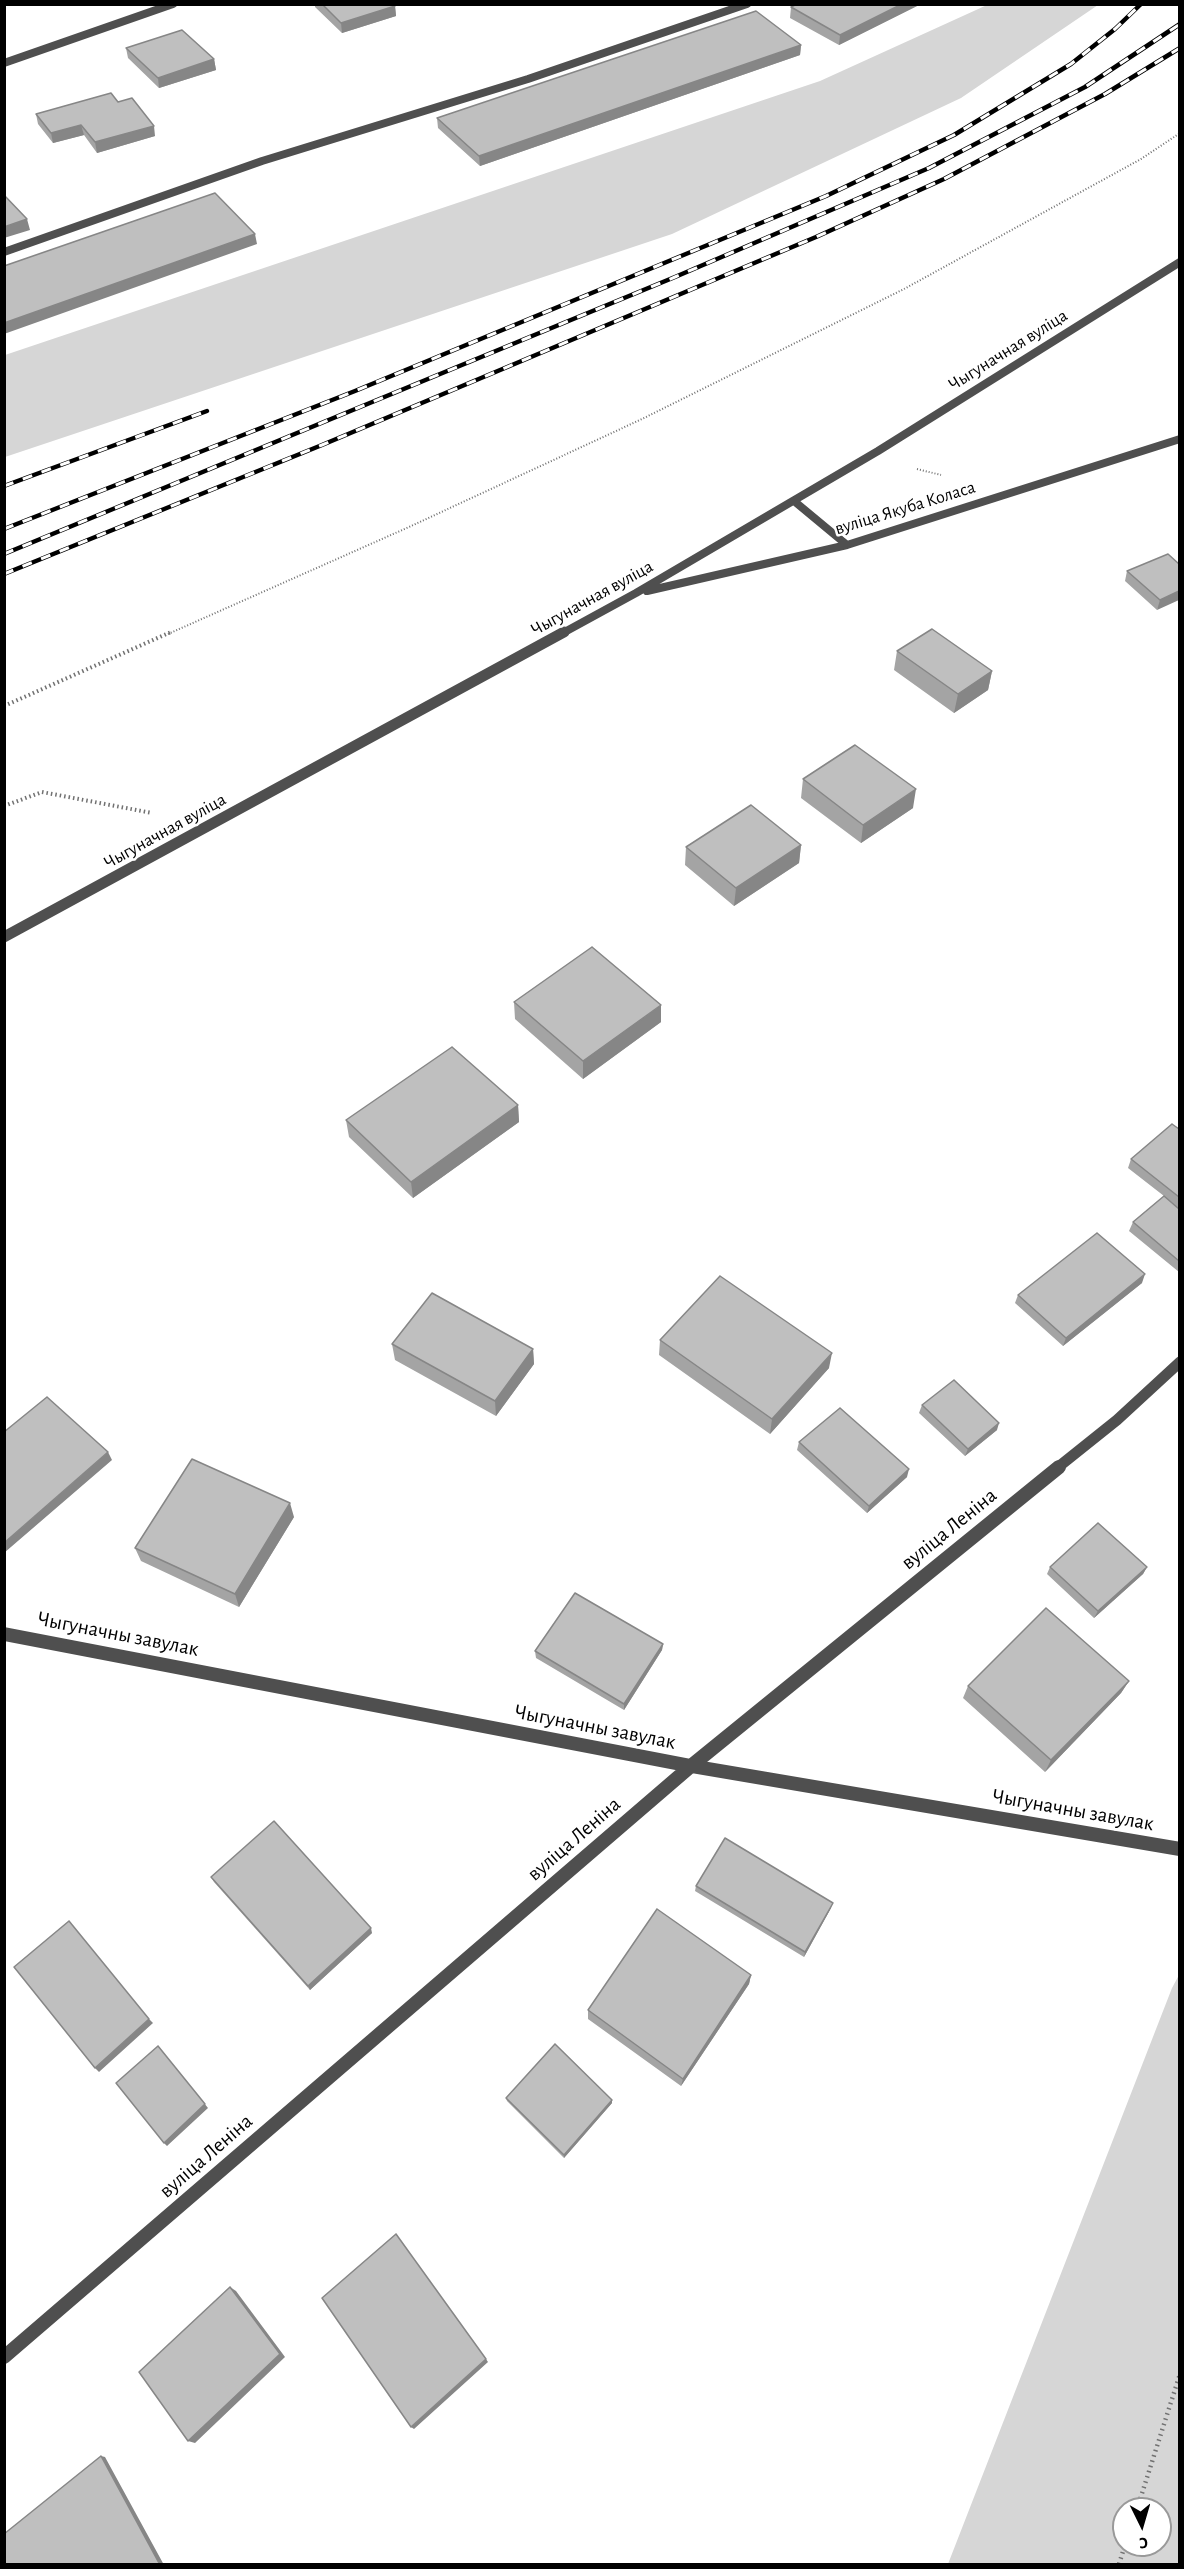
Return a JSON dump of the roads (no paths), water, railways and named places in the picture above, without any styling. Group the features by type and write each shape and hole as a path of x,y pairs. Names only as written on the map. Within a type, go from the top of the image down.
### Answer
{"street":[{"path":"4,63 174,4"},
{"path":"4,252 262,160 528,79 747,4"},
{"name":"Чыгуначная вуліца","path":"4,937 636,593 794,501 1179,262"},
{"name":"вуліца Якуба Коласа","path":"636,593 847,545 1179,439"},
{"path":"794,501 847,545"},
{"name":"вуліца Леніна","path":"4,2357 691,1766 1117,1420 1179,1362"},
{"name":"Чыгуначны завулак","path":"4,1634 691,1766 1179,1849"}],"railway":[{"path":"4,529 355,391 826,196 954,135 1071,64 1115,29 1141,4"},
{"path":"4,554 675,277 929,168 1085,87 1180,24"},
{"path":"4,574 322,445 816,237 944,179 1105,94 1180,48"},
{"path":"4,486 207,411"}]}
